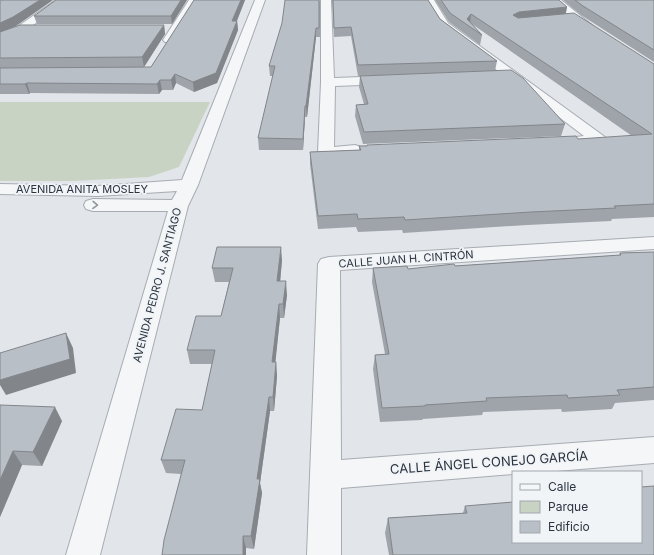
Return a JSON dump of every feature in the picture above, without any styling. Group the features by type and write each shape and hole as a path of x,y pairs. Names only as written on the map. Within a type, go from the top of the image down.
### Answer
{"street":[{"path":"0,39 21,29 62,0"},
{"path":"165,48 194,0"},
{"name":"AVENIDA PEDRO J. SANTIAGO","path":"83,555 179,206 260,0"},
{"path":"326,0 328,82 326,152 366,150"},
{"path":"429,0 444,25 599,140 562,141"},
{"path":"555,0 576,18 602,36"},
{"path":"21,29 36,29"},
{"path":"161,29 176,29"},
{"path":"488,76 512,75"},
{"path":"328,82 400,79"},
{"name":"AVENIDA ANITA MOSLEY","path":"0,189 98,191 188,185"},
{"name":"AVENIDA ANITA MOSLEY","path":"0,204 179,206"},
{"name":"CALLE JUAN H. CINTRÓN","path":"324,555 324,475 329,264 654,243"},
{"name":"CALLE ÁNGEL CONEJO GARCÍA","path":"324,475 654,450"}],"green space":[{"path":"0,102 210,102 179,167 149,177 73,181 0,181"}],"building":[{"path":"40,0 13,17 0,23 0,1"},
{"path":"56,0 181,0 171,16 34,16"},
{"path":"194,0 241,0 232,21 237,21 216,73 193,82 175,74 171,80 160,80 157,84 0,84 0,68 151,67"},
{"path":"285,0 319,0 319,28 316,28 305,106 303,139 258,138 275,66 269,66 282,23"},
{"path":"333,0 428,0 440,19 497,61 358,65 351,27 334,28"},
{"path":"441,0 559,0 567,7 519,12 513,15 518,18 574,13 654,64 654,204 614,206 616,208 405,220 404,217 358,219 357,214 318,216 310,152 361,150 359,146 367,145 576,136 578,139 652,134 471,14 467,19 482,35 450,13"},
{"path":"575,0 654,0 654,50 583,6"},
{"path":"20,25 164,25 142,57 0,58 0,32"},
{"path":"511,70 523,78 565,124 364,132 356,105 368,104 360,76"},
{"path":"217,247 281,247 277,281 286,281 283,304 279,304 272,362 276,362 273,397 269,397 257,479 260,479 251,536 243,536 243,555 162,555 164,540 185,460 161,460 176,409 202,410 215,350 187,350 196,316 221,316 233,268 212,268"},
{"path":"654,252 654,387 617,390 620,395 568,398 567,395 486,398 487,401 382,408 375,355 389,354 373,268 407,266 408,269 454,264 455,266 621,255 620,253"},
{"path":"66,333 70,359 0,380 0,353"},
{"path":"0,405 55,407 33,452 13,451 0,480"},
{"path":"654,486 654,555 393,555 388,518 467,513 465,506 512,502 512,543 642,543 642,487"}]}
